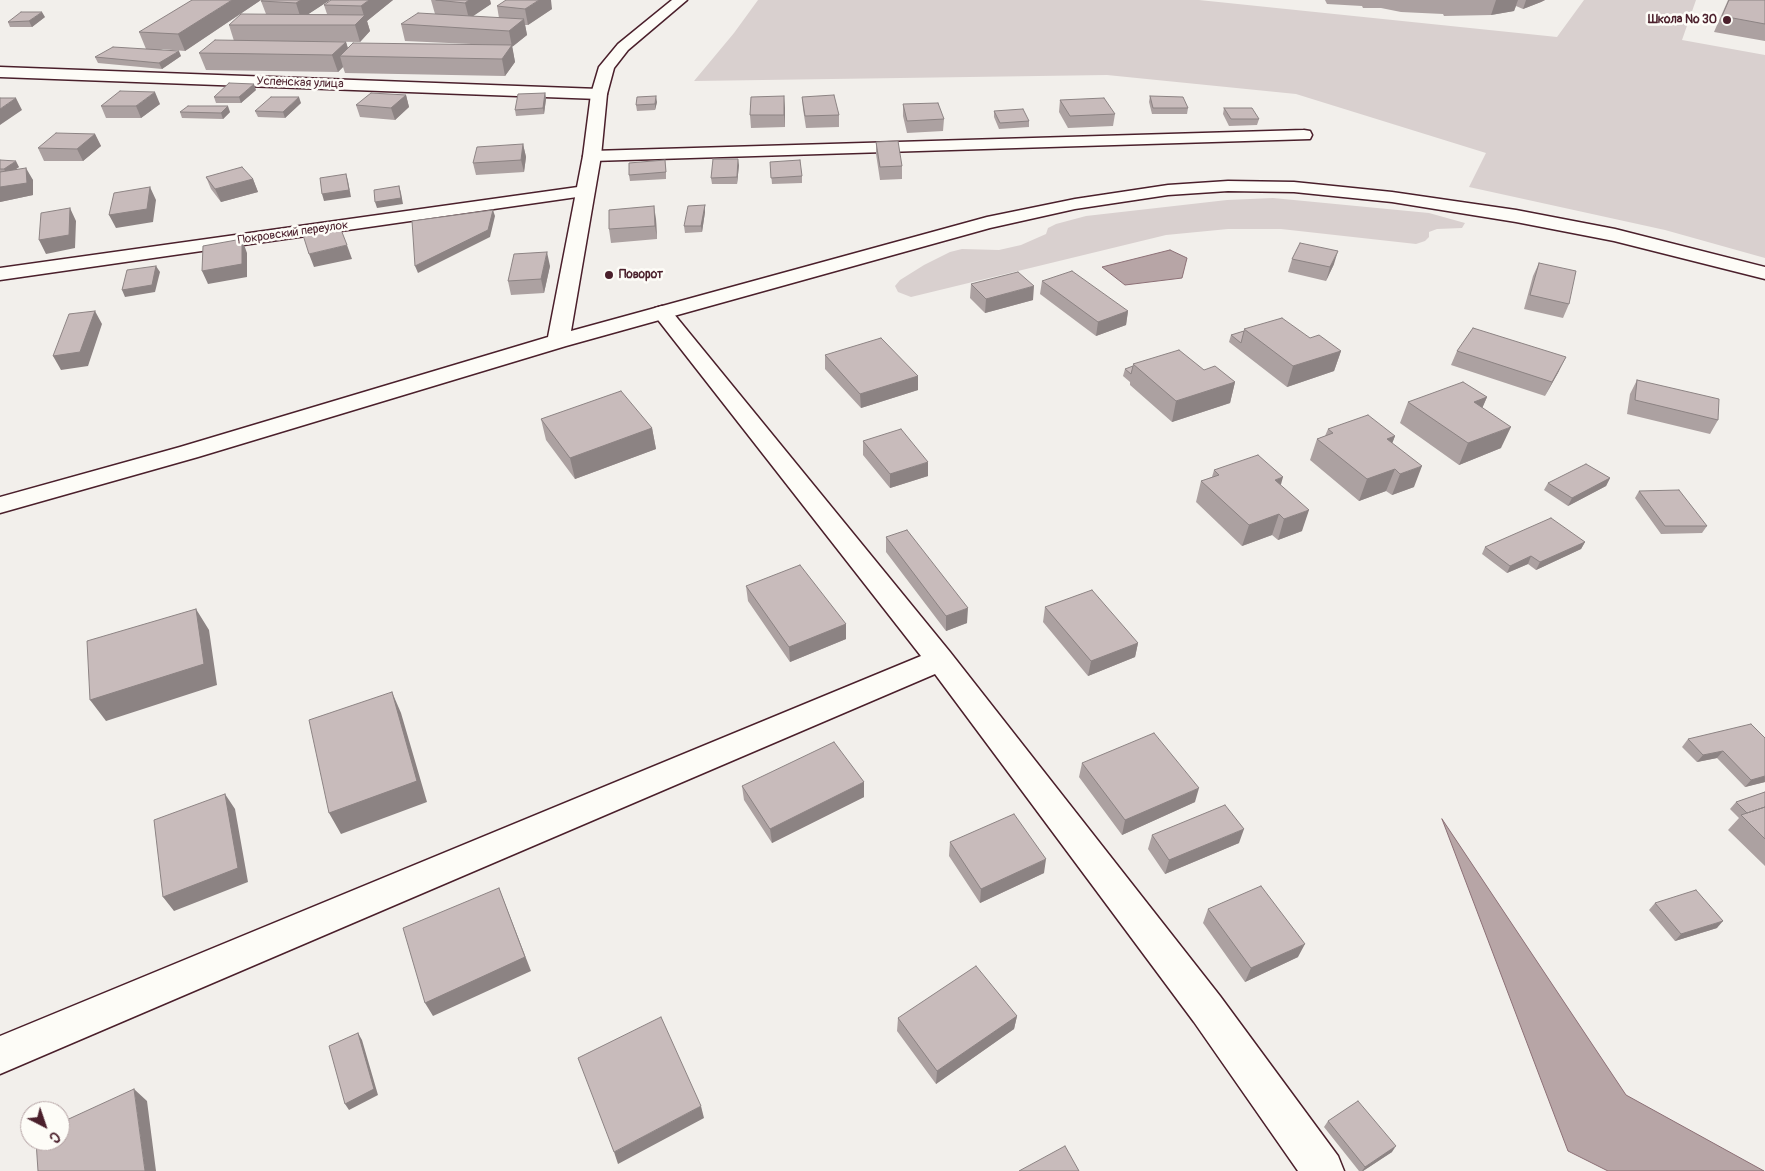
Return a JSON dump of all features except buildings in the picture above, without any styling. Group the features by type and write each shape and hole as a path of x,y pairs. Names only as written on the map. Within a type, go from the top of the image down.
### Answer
{"street":[{"path":"558,341 592,156 599,94 607,67 614,57 680,0"},
{"name":"Успенская улица","path":"0,72 599,94"},
{"path":"592,156 1304,135"},
{"path":"0,505 189,452 558,341 987,223 1074,204 1168,190 1228,186 1294,187 1392,197 1516,216 1614,235 1765,273"},
{"name":"Покровский переулок","path":"0,274 585,191"},
{"path":"662,312 940,660 1207,1009 1323,1171"},
{"path":"0,1055 940,660"}],"shaded area":[{"path":"758,0 1199,0 1557,37 1584,0 1696,0 1682,40 1765,55 1765,258 1665,230 1469,187 1486,153 1296,94 1107,75 694,81 734,33"},
{"path":"1273,198 1429,213 1465,223 1462,228 1437,229 1429,232 1429,237 1425,241 1416,244 1281,229 1228,229 1166,235 911,297 898,292 895,286 900,280 924,265 950,252 962,249 999,250 1021,245 1046,234 1048,228 1056,224 1086,216 1227,200"},
{"path":"1170,250 1187,258 1182,278 1125,285 1102,267"},
{"path":"1442,819 1626,1095 1764,1171 1608,1171 1568,1151"}],"place":[{"name":"Школа № 30","path":"1727,20"},
{"name":"Поворот","path":"609,275"}]}
